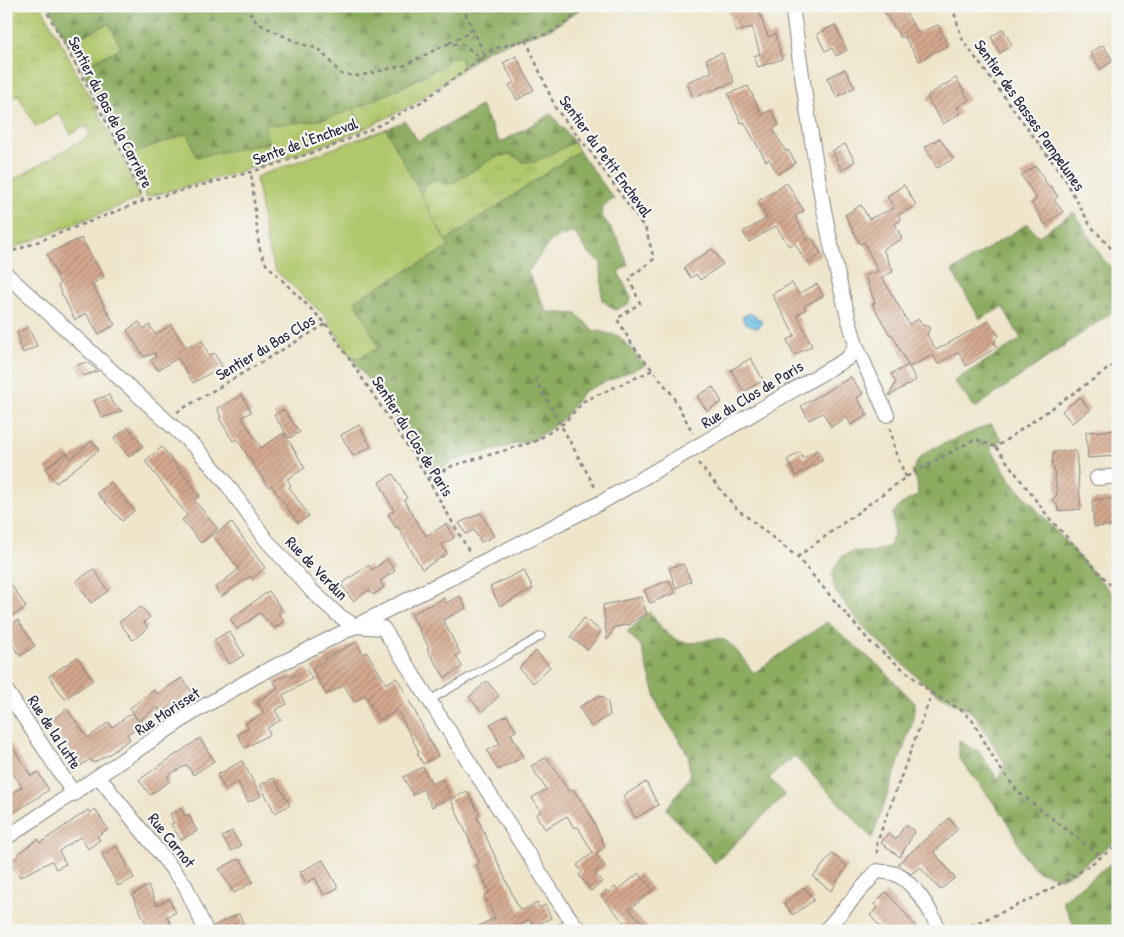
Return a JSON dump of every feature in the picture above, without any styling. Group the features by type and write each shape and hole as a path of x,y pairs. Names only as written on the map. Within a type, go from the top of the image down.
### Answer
{"street":[{"path":"792,6 840,292 856,345 887,415"},
{"name":"Rue de Verdun","path":"6,274 196,448 224,480 267,540 312,592 338,615 355,626"},
{"name":"Rue du Clos de Paris","path":"355,626 602,502 696,449 848,358 856,345"},
{"path":"1097,478 1118,476"},
{"path":"355,626 383,628 578,928 561,931"},
{"name":"Rue Morisset","path":"6,838 194,712 258,675 355,626"},
{"name":"Rue de la Lutte","path":"6,690 74,794"},
{"name":"Rue Carnot","path":"99,777 185,884 206,931"},
{"path":"825,931 877,871 893,873 903,879 920,897 939,931"}],"lane":[{"path":"430,700 542,636"}],"path":[{"name":"Sentier du Bas de la Carrière","path":"44,6 125,158 143,201"},
{"path":"245,6 257,23 298,43 320,49 341,74 359,76 405,65 470,32 471,27"},
{"path":"462,6 484,57"},
{"name":"Sente de l'Encheval","path":"6,254 143,201 251,172 333,146 376,127 423,101 494,49 550,33 589,6"},
{"name":"Sentier des Basses Pampelunes","path":"952,6 963,41 999,93 1065,179 1090,225 1118,256"},
{"name":"Sentier du Petit Encheval","path":"526,40 556,109 590,151 646,230 654,259 629,278 640,303 617,319 633,346 670,393 696,449 700,466 736,508 797,557 870,642 932,693 961,710 973,721 997,764 1018,792 1102,857"},
{"path":"447,44 462,44 484,57"},
{"name":"Sentier du Bas Clos","path":"165,419 326,324 266,264 259,247 251,172"},
{"name":"Sentier du Clos de Paris","path":"326,324 428,478 477,564"},
{"path":"996,447 1118,362"},
{"path":"428,478 452,466 536,441 561,426 584,402 653,370"},
{"path":"535,378 602,502"},
{"path":"887,415 896,454 906,477"},
{"path":"797,557 906,477 975,439 996,447 1050,519 1118,593"},
{"path":"877,871 877,842 932,693"},
{"path":"956,931 1024,904 1064,883 1118,844"}],"green space":[{"path":"6,6 41,6 123,158 140,198 6,251 6,184 91,135 85,126 71,134 59,113 36,127 18,95 6,101"},
{"path":"49,6 584,6 553,28 489,49 464,68 460,57 452,57 439,67 341,115 311,122 266,125 270,142 196,158 188,133 128,155 81,68 121,48 109,23 68,43"},
{"path":"109,23 122,47 81,68 68,43"},
{"path":"452,57 460,57 464,68 412,105 364,129 353,108 417,80"},
{"path":"481,106 500,143 551,114 574,142 534,162 524,162 512,154 497,156 448,185 434,179 427,183 420,195 386,129 405,121 418,141"},
{"path":"353,108 364,129 284,158 146,197 128,155 188,133 196,157 270,143 265,125 299,123 332,117"},
{"path":"386,129 449,247 355,300 379,348 353,360 324,315 275,270 267,244 256,177"},
{"path":"574,142 579,151 446,241 420,195 427,183 434,179 485,163 497,156 512,154 524,162 552,153"},
{"path":"579,151 614,199 603,206 602,216 618,239 628,265 618,272 631,298 628,304 615,310 602,300 601,263 589,254 574,232 551,240 528,272 547,312 577,314 593,330 619,336 645,365 584,391 562,420 535,439 453,461 432,473 394,414 353,360 379,348 355,300 449,247 446,241"},
{"path":"1074,212 1103,259 1118,274 1118,308 975,408 954,381 1021,339 1003,307 980,319 952,271 1027,224 1039,236"},
{"path":"991,424 1002,440 990,447 1011,481 1118,600 1118,839 1074,872 1061,878 1037,871 1024,856 1006,819 959,758 959,741 979,752 998,779 1005,764 976,716 967,709 941,696 919,679 862,626 835,591 832,573 841,557 853,551 872,552 890,546 894,533 893,513 900,505 918,495 917,481 912,472 918,460 929,450"},
{"path":"649,612 671,637 685,643 714,639 726,641 737,651 754,673 827,622 881,668 915,703 912,724 872,838 794,756 769,778 785,795 715,863 666,809 690,777 688,754 659,708 641,646 627,632"},
{"path":"1118,858 1118,931 1077,931 1062,901"}],"water":[{"path":"749,313 761,320 761,326 756,328 744,322 742,317"}],"building":[{"path":"728,6 757,6 768,37 775,34 782,59 758,67 754,56 760,54 752,27 737,32"},
{"path":"881,6 902,6 918,33 938,25 948,45 919,61 904,36 901,38"},
{"path":"835,25 847,50 836,56 832,48 825,51 817,34"},
{"path":"1003,29 1012,45 1000,53 991,37"},
{"path":"1103,45 1113,61 1101,69 1090,53"},
{"path":"722,53 734,82 693,98 687,82 712,72 706,59"},
{"path":"516,56 534,90 517,100 509,85 514,82 503,63"},
{"path":"845,69 855,87 837,97 827,78"},
{"path":"956,78 969,100 957,107 961,113 943,124 928,99 928,95"},
{"path":"748,86 762,115 771,110 779,125 773,129 786,152 788,150 796,163 778,174 769,159 766,161 744,122 741,123 728,94"},
{"path":"940,138 953,159 937,168 925,147"},
{"path":"845,144 855,161 842,170 832,151"},
{"path":"1036,166 1049,187 1051,186 1058,197 1054,200 1063,212 1045,225 1032,203 1037,199 1021,175"},
{"path":"787,183 804,211 795,216 808,241 812,238 821,254 806,263 795,243 789,246 776,226 749,242 743,232 767,218 758,201"},
{"path":"904,185 916,205 898,215 901,220 895,224 902,239 883,249 893,272 882,277 909,324 919,319 922,325 930,327 927,335 936,350 989,321 999,336 994,341 997,347 966,366 959,352 938,364 933,355 909,367 916,380 889,396 896,382 891,374 908,365 892,334 890,335 872,304 875,303 865,276 878,271 864,242 860,244 845,215 861,205 869,219 894,208 887,196"},
{"path":"81,238 104,277 92,284 115,325 99,334 86,313 75,320 58,286 60,284 47,254"},
{"path":"712,249 723,264 700,280 696,274 691,278 684,268"},
{"path":"792,283 798,294 817,284 823,296 804,306 806,309 797,315 812,346 794,355 787,340 795,336 772,294"},
{"path":"139,322 144,329 150,325 155,335 171,325 186,347 202,340 209,356 214,353 222,366 193,383 178,358 158,370 151,360 156,357 155,353 144,357 127,330"},
{"path":"28,327 37,346 23,353 18,342 20,340 17,333"},
{"path":"751,358 763,380 744,392 731,370"},
{"path":"87,362 98,371 83,376 77,365"},
{"path":"851,377 863,394 857,398 868,415 851,425 847,417 831,427 823,413 809,420 801,406"},
{"path":"713,387 722,402 707,411 697,396"},
{"path":"109,395 112,403 122,411 102,418 94,400"},
{"path":"242,395 251,412 242,417 261,448 284,433 305,468 287,479 291,485 289,487 309,516 298,523 271,485 268,487 237,439 233,441 219,418 221,417 217,408"},
{"path":"1080,397 1090,410 1072,423 1062,411"},
{"path":"283,409 300,432 289,438 274,415"},
{"path":"359,425 371,447 353,456 341,435"},
{"path":"128,427 143,446 129,457 114,438"},
{"path":"1118,430 1118,456 1088,458 1086,432"},
{"path":"92,441 99,450 56,483 45,468 67,453 71,458"},
{"path":"162,447 200,496 194,500 218,529 201,543 182,520 187,515 145,461"},
{"path":"817,450 823,460 796,476 787,460 800,452 803,458"},
{"path":"1076,451 1081,509 1058,511 1057,504 1052,500 1057,495 1054,468 1052,466 1053,452"},
{"path":"393,474 407,498 404,500 426,536 446,524 454,538 442,545 447,554 422,569 398,527 396,528 388,514 394,511 379,482"},
{"path":"111,482 134,511 122,521 97,493"},
{"path":"1118,498 1118,525 1094,527 1092,500"},
{"path":"481,513 494,536 481,542 474,530 466,534 459,523"},
{"path":"231,522 265,568 252,579 250,576 221,597 215,588 239,569 213,536"},
{"path":"387,559 395,571 380,581 384,587 373,595 369,590 353,601 341,584 369,565 372,570"},
{"path":"683,564 691,581 676,588 669,568"},
{"path":"94,569 108,591 91,603 76,581"},
{"path":"524,570 533,589 500,606 490,587"},
{"path":"6,577 26,607 6,620"},
{"path":"669,580 675,593 650,603 644,590"},
{"path":"269,591 282,610 278,613 284,622 274,628 260,613 237,629 230,619"},
{"path":"460,596 466,608 443,620 460,653 456,656 462,667 445,678 427,649 429,648 411,614 444,598 446,603"},
{"path":"641,597 647,614 631,622 631,624 615,627 607,640 603,605"},
{"path":"141,607 150,617 144,622 148,628 133,640 119,622"},
{"path":"584,618 601,631 588,650 570,637"},
{"path":"18,620 35,646 20,656 6,636 6,628"},
{"path":"229,631 244,655 230,664 214,640"},
{"path":"356,642 363,654 367,652 386,684 396,678 400,683 438,756 423,764 417,753 419,752 397,710 379,721 365,695 354,702 344,685 326,695 312,668 326,660 325,658"},
{"path":"536,651 550,667 533,683 519,668"},
{"path":"77,657 93,680 65,699 49,676"},
{"path":"306,669 312,679 283,695 287,704 275,710 281,720 267,728 270,734 245,748 237,734 248,728 246,723 264,713 257,701 278,689 274,681 289,674 292,677"},
{"path":"182,678 192,692 162,713 157,707 139,721 130,708 154,690 157,694"},
{"path":"487,681 499,696 482,712 469,697"},
{"path":"598,696 603,697 608,703 610,715 591,727 579,707"},
{"path":"67,709 88,738 109,722 112,727 132,713 142,725 127,734 130,739 111,753 93,763 90,759 79,767 50,722"},
{"path":"507,715 516,731 511,734 524,757 498,770 487,751 500,744 490,724"},
{"path":"6,737 31,776 38,772 49,790 6,818 6,797 22,787 6,763"},
{"path":"200,738 214,761 193,775 187,765 167,776 170,781 150,795 139,780"},
{"path":"547,757 569,792 573,789 590,814 605,847 596,854 605,866 595,874 602,882 591,891 579,875 582,872 577,865 593,853 578,827 574,828 567,816 545,829 536,815 541,812 532,798 546,789 531,766"},
{"path":"242,761 261,796 248,802 238,782 225,789 217,775"},
{"path":"423,767 432,784 442,779 451,797 432,807 423,789 413,795 403,777"},
{"path":"274,778 290,805 275,813 260,785"},
{"path":"646,782 658,805 635,818 623,796"},
{"path":"467,791 480,815 477,817 520,911 537,903 539,908 545,905 551,918 533,927 530,920 506,931 468,931 495,918 484,895 490,892 476,865 480,863 451,800"},
{"path":"181,808 185,816 188,814 197,831 181,840 171,824 174,823 170,814"},
{"path":"95,809 108,829 97,836 100,840 88,849 80,837 59,851 66,864 56,869 52,861 20,877 10,861 19,856 17,854 38,839 40,843 88,810 90,813"},
{"path":"949,818 958,829 934,852 955,878 940,890 920,867 911,874 898,864"},
{"path":"905,825 915,831 900,857 881,843 888,833 896,840"},
{"path":"232,831 241,846 231,851 222,837"},
{"path":"117,846 134,878 118,886 102,855"},
{"path":"832,854 847,866 831,891 813,877"},
{"path":"236,860 241,860 253,882 234,893 219,869"},
{"path":"323,860 338,888 324,895 315,878 306,883 300,872"},
{"path":"639,873 653,890 629,910 653,931 628,931 622,925 624,922 601,896 606,890 609,893 615,887 618,890"},
{"path":"148,886 157,905 169,899 176,912 167,917 175,931 150,931 132,895"},
{"path":"805,887 814,900 793,915 784,903"},
{"path":"886,892 919,931 884,931 870,915 878,908 874,904"},
{"path":"239,914 247,931 215,931 213,926"}]}
